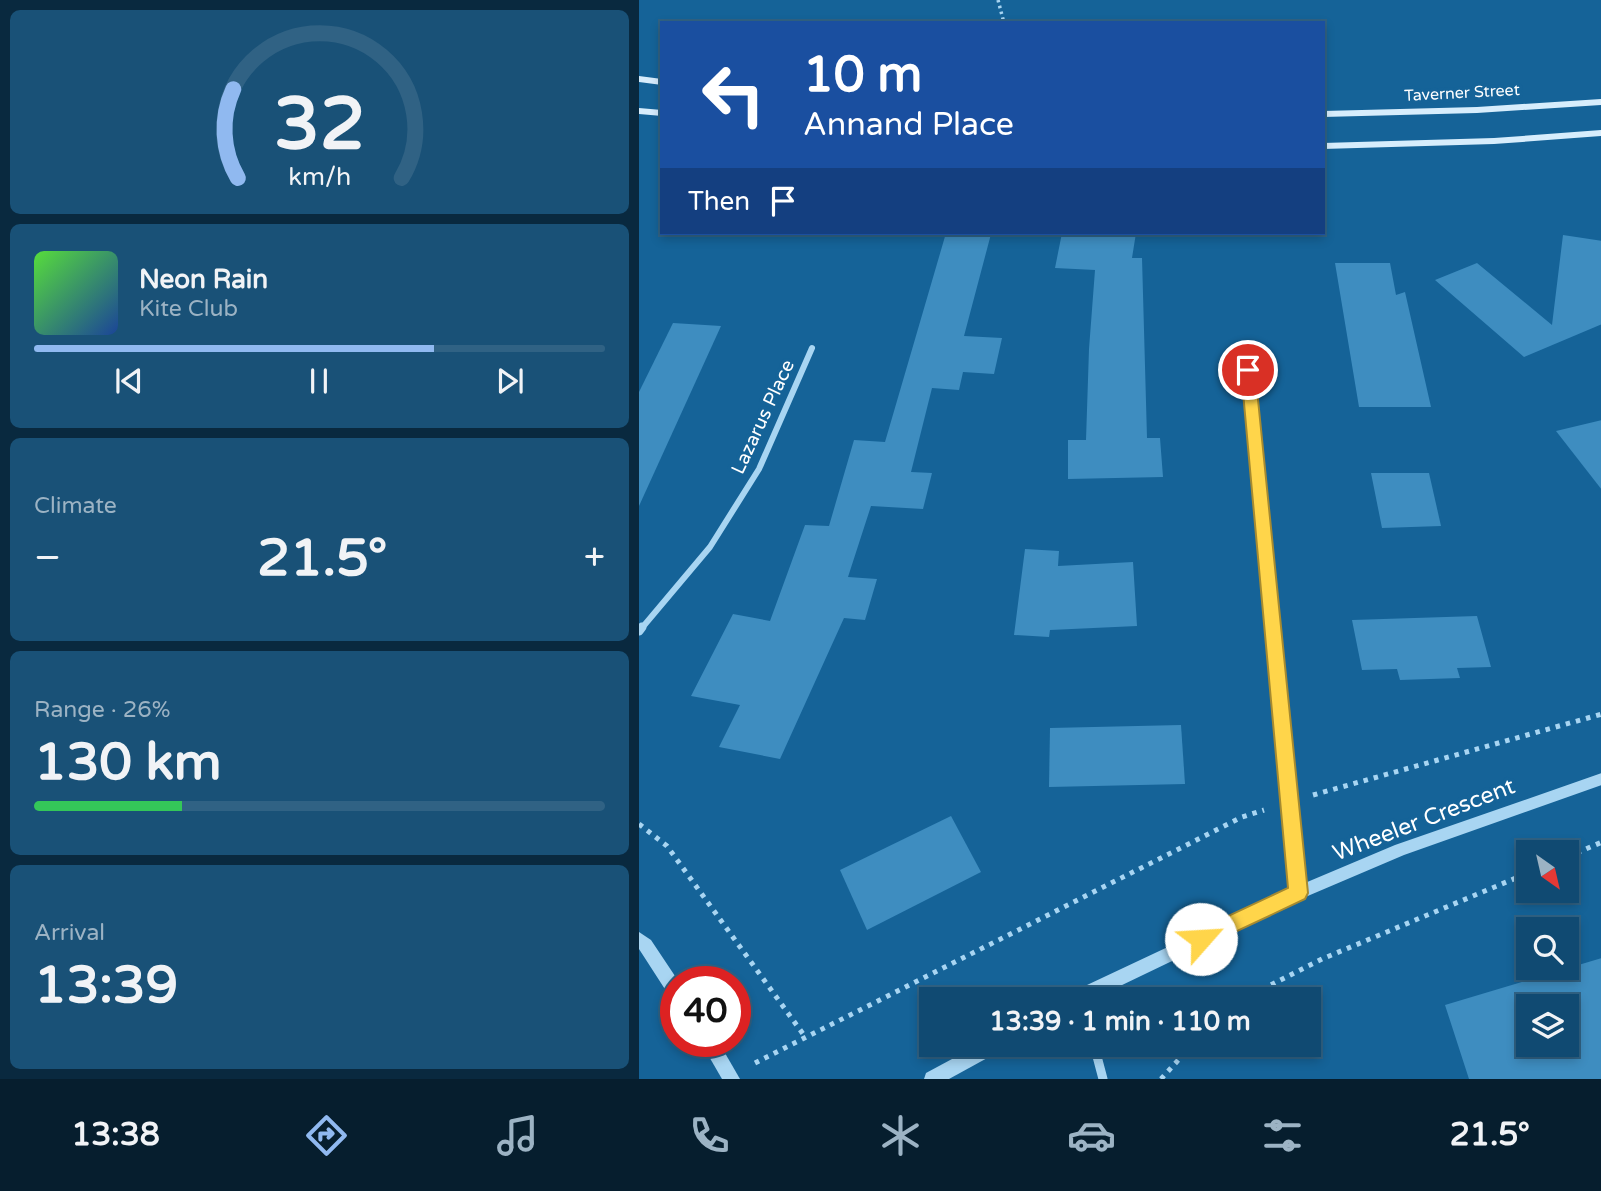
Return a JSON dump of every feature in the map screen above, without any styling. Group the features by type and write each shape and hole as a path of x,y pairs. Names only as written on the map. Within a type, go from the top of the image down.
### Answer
{"main road":[{"path":"639,79 660,82"},
{"name":"Taverner Street","path":"1325,114 1477,110 1601,102"},
{"path":"639,111 660,113"},
{"path":"1325,146 1494,141 1601,134"}],"street":[{"name":"Lazarus Place","path":"639,631 710,547 759,469 812,348"},
{"path":"1248,370 1298,893"},
{"name":"Wheeler Crescent","path":"1102,987 1298,893 1400,850 1601,779"},
{"path":"639,939 660,967"},
{"path":"718,1057 731,1077"},
{"path":"932,1079 972,1057"},
{"path":"1097,1057 1103,1079"}],"path":[{"path":"998,0 1003,21"},
{"path":"731,1077 1242,817 1601,714"},
{"path":"639,824 667,846 806,1038"},
{"path":"1579,852 1601,842"},
{"path":"1267,987 1322,959 1516,878"},
{"path":"1161,1079 1181,1057"}],"building":[{"path":"945,235 991,235 964,336 1002,338 994,374 963,372 959,390 932,388 911,472 932,473 923,509 871,506 848,577 877,579 865,620 844,618 780,759 719,747 740,705 691,696 733,614 770,621 805,525 829,526 854,440 885,442"},
{"path":"1062,235 1136,235 1132,258 1142,258 1147,438 1160,438 1163,477 1068,479 1068,440 1086,440 1095,270 1055,268"},
{"path":"1563,235 1602,241 1602,324 1524,357 1435,280 1477,263 1552,325"},
{"path":"1335,263 1390,263 1396,295 1405,292 1431,407 1359,407"},
{"path":"673,323 721,326 639,506 639,392"},
{"path":"1602,420 1602,490 1556,431"},
{"path":"1371,473 1429,473 1441,526 1382,528"},
{"path":"1025,549 1059,551 1058,566 1133,562 1137,626 1050,630 1049,637 1014,635"},
{"path":"1477,616 1491,667 1457,668 1460,678 1400,680 1397,669 1362,670 1352,620"},
{"path":"1181,725 1185,784 1049,787 1050,728"},
{"path":"951,816 981,872 867,930 840,870"},
{"path":"1602,958 1602,1079 1469,1079 1445,1005 1529,980 1579,980 1579,965"}],"route":[{"path":"1201,939 1298,893 1248,370"}]}
